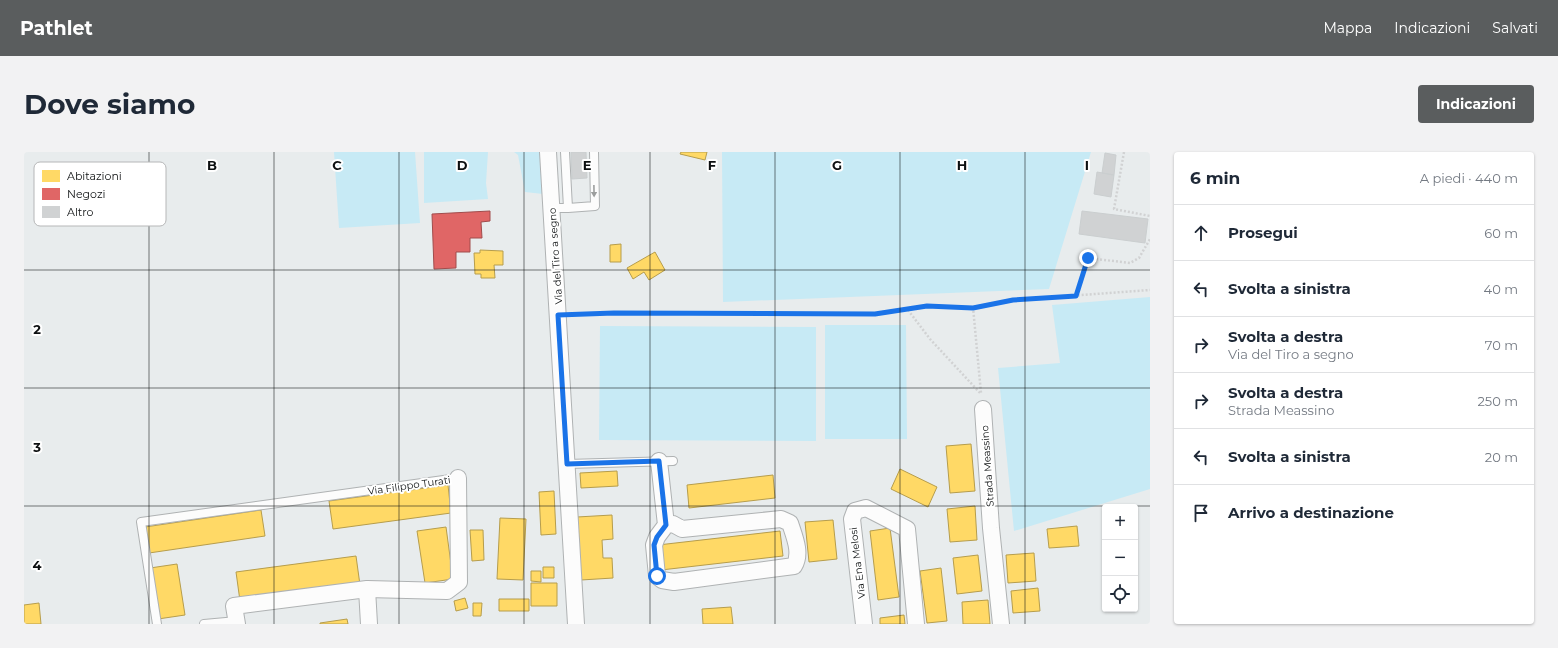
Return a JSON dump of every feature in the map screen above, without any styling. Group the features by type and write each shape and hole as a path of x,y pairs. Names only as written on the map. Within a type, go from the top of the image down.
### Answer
{"street":[{"name":"Via del Tiro a segno","path":"548,152 576,624"},
{"name":"Strada Meassino","path":"983,409 991,528 1001,624"},
{"path":"666,461 666,525 657,537 654,545 657,576 662,580 674,582 794,566 797,562 797,548 790,523 781,519 682,529 673,524 666,525"},
{"name":"Via Filippo Turati","path":"237,622 234,606 367,589 447,591 459,582 458,478"},
{"name":"Via Ena Melosi","path":"864,624 852,519 855,511 866,508 907,529 916,624"},
{"path":"367,589 369,624"}],"lane":[{"path":"565,152 568,208"},
{"path":"552,208 595,206 594,152"},
{"path":"567,464 666,461"},
{"name":"Via Filippo Turati","path":"157,624 141,522 458,478"},
{"name":"Via Filippo Turati","path":"204,624 237,622"}],"path":[{"path":"1124,152 1114,209 1150,216"},
{"path":"1076,296 1088,258 1130,263 1139,258 1150,239"},
{"path":"558,315 614,313 875,314 927,306 973,308 1013,300 1150,290"},
{"path":"973,308 983,409"},
{"path":"907,309 930,339 981,394"}],"shaded area":[{"path":"334,152 415,152 420,223 339,228"},
{"path":"424,152 488,152 486,183 488,199 424,203"},
{"path":"514,152 540,152 543,194 525,192 518,155"},
{"path":"722,152 1091,152 1049,289 723,302"},
{"path":"1150,297 1150,489 1014,531 998,368 1060,363 1052,305"},
{"path":"825,325 906,325 907,439 825,439"},
{"path":"600,326 816,327 816,441 599,440"}],"building: Abitazioni":[{"path":"681,152 707,152 705,160 680,154"},
{"path":"621,244 621,262 610,262 610,245"},
{"path":"480,250 503,251 503,265 494,265 495,278 481,278 481,274 475,274 474,253 480,253"},
{"path":"655,252 665,270 649,280 644,272 633,279 627,268"},
{"path":"971,444 975,491 950,493 946,446"},
{"path":"900,469 937,487 928,507 891,489"},
{"path":"617,471 618,486 581,488 580,473"},
{"path":"773,475 775,498 689,508 687,485"},
{"path":"448,485 451,513 333,529 329,501"},
{"path":"554,491 556,534 541,535 539,492"},
{"path":"975,506 977,540 950,542 947,509"},
{"path":"261,510 265,536 149,553 145,527"},
{"path":"612,515 613,539 602,540 603,558 612,558 613,578 581,580 577,517"},
{"path":"500,518 526,519 523,580 497,579"},
{"path":"833,520 837,559 809,562 805,522"},
{"path":"1077,526 1079,546 1049,548 1047,529"},
{"path":"446,527 453,579 425,583 417,531"},
{"path":"890,528 899,597 878,600 870,531"},
{"path":"470,530 483,530 484,560 472,561"},
{"path":"780,531 783,556 661,570 658,545"},
{"path":"1034,553 1036,581 1008,583 1006,555"},
{"path":"978,555 982,591 957,594 953,558"},
{"path":"356,556 360,585 240,601 236,572"},
{"path":"177,564 185,615 158,619 150,568"},
{"path":"543,567 554,567 554,578 543,578"},
{"path":"941,568 947,621 927,623 920,571"},
{"path":"531,571 541,571 541,582 531,581"},
{"path":"531,583 557,583 557,606 531,606"},
{"path":"1038,588 1040,611 1013,613 1011,591"},
{"path":"465,598 468,608 456,611 454,601"},
{"path":"499,599 529,599 529,611 499,611"},
{"path":"988,600 990,624 963,624 962,602"},
{"path":"39,603 41,624 24,624 24,605"},
{"path":"473,603 482,603 481,616 473,616"},
{"path":"731,607 733,624 703,624 702,609"},
{"path":"904,615 905,624 880,624 880,618"},
{"path":"347,619 348,624 320,624 320,623"}],"building: Negozi":[{"path":"490,211 490,221 481,222 482,238 470,238 470,252 456,252 456,268 434,269 432,214"}],"building: Altro":[{"path":"571,152 586,152 587,178 572,179"},
{"path":"1105,153 1116,155 1114,175 1102,173"},
{"path":"1097,172 1114,175 1111,197 1094,194"},
{"path":"1082,211 1148,219 1145,243 1079,234"}],"route":[{"path":"657,576 654,545 657,537 666,525 659,461 567,464 558,315 614,313 875,314 927,306 973,308 1013,300 1076,296 1088,258"}]}
